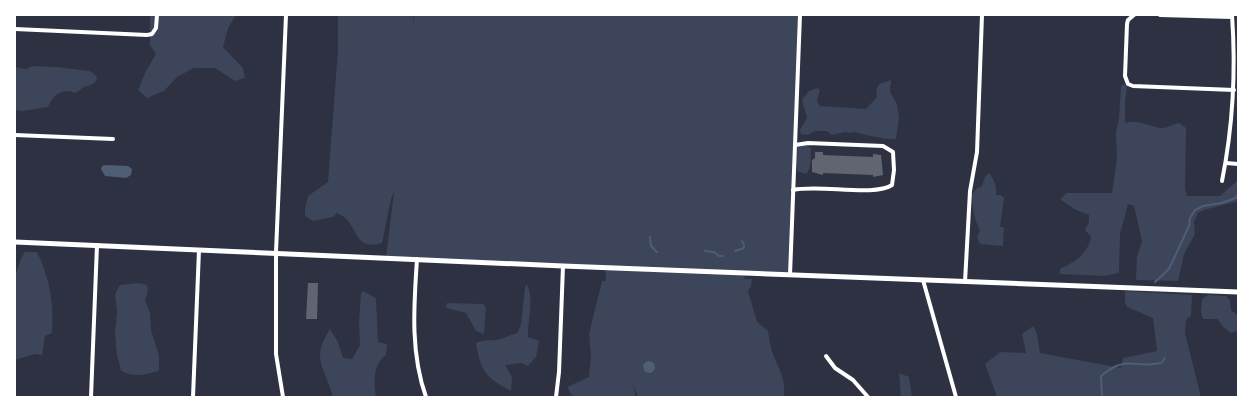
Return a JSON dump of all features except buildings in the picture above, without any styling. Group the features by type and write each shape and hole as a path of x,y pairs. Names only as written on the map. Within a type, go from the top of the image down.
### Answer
{"street":[{"path":"15,29 95,34 152,34 156,28 157,15"},
{"path":"283,397 276,354 276,252 286,15"},
{"path":"790,275 800,15"},
{"path":"965,282 970,182 977,152 982,15"},
{"path":"1134,15 1128,20 1127,24 1125,76 1128,84 1133,86 1234,90"},
{"path":"1160,15 1232,16 1235,54 1234,90 1222,181"},
{"path":"15,135 113,138"},
{"path":"793,190 816,187 881,190 892,185 894,170 893,152 883,146 808,143 795,145"},
{"path":"1226,162 1238,164"},
{"path":"15,242 563,266 1238,292"},
{"path":"91,397 97,245"},
{"path":"193,397 199,250"},
{"path":"417,259 414,318 416,352 426,397"},
{"path":"556,397 559,372 563,266"},
{"path":"923,280 956,397"},
{"path":"826,356 835,368 853,380 868,397"}],"shaded area":[{"path":"150,15 236,15 228,28 223,47 243,68 245,78 235,81 215,68 194,68 177,77 164,91 147,98 138,90 156,54 150,45"},
{"path":"338,15 413,15 413,26 414,15 801,15 790,275 744,274 745,279 752,279 748,291 757,322 768,331 772,351 783,378 784,397 638,397 633,383 636,397 573,397 567,387 589,377 591,356 589,334 602,281 606,281 605,267 386,258 394,191 382,243 372,245 360,240 344,217 337,213 333,217 313,221 305,216 308,196 328,182 338,50"},
{"path":"32,66 89,71 97,77 93,84 82,88 76,93 66,91 58,94 52,99 48,107 22,111 15,110 15,67 26,69"},
{"path":"891,80 890,92 897,104 899,118 896,139 869,136 855,132 832,135 827,131 815,131 808,135 801,134 800,130 807,118 802,100 809,91 817,88 820,90 817,101 820,106 866,109 877,97 876,90 879,84"},
{"path":"1124,84 1127,87 1125,123 1138,122 1163,128 1179,123 1186,128 1185,189 1187,196 1220,196 1238,180 1238,200 1198,213 1194,222 1195,234 1184,254 1178,281 1136,280 1137,257 1142,241 1134,206 1128,204 1120,234 1119,273 1104,276 1059,274 1061,268 1072,263 1084,252 1091,237 1085,230 1089,222 1089,215 1074,209 1060,199 1067,193 1112,193 1117,159 1116,133 1121,86"},
{"path":"805,145 811,148 810,165 806,174 797,171 796,159 798,146"},
{"path":"105,165 128,166 132,169 131,175 126,178 105,176 101,169"},
{"path":"989,173 995,183 996,195 1001,195 1004,198 1000,227 1004,227 1003,246 980,244 977,237 980,230 976,222 972,195 977,188 982,186 985,177"},
{"path":"25,252 37,252 45,272 52,302 52,333 45,336 42,355 35,354 15,360 15,276"},
{"path":"139,283 147,285 148,291 145,301 150,313 151,330 159,356 159,371 135,375 121,370 117,355 115,294 120,285"},
{"path":"527,285 531,304 528,337 539,341 536,357 528,366 521,363 505,365 512,377 511,391 495,382 486,373 480,361 476,343 497,340 517,333 521,325 525,286"},
{"path":"363,291 376,298 378,342 387,344 386,355 381,359 376,369 376,397 333,397 321,363 321,348 330,329 338,342 343,358 352,359 360,345 359,321 361,294"},
{"path":"1125,291 1192,295 1191,315 1186,320 1185,333 1201,397 997,397 985,364 1000,352 1026,353 1022,334 1033,326 1037,334 1040,353 1121,368 1123,358 1157,351 1153,318 1127,307"},
{"path":"1208,295 1226,296 1230,301 1231,310 1238,316 1238,331 1231,333 1222,326 1218,319 1203,319 1201,312 1202,299"},
{"path":"447,303 483,304 486,307 484,334 476,331 466,313 446,308"},
{"path":"647,361 651,361 655,367 651,373 647,373 643,369 643,365"},
{"path":"899,373 909,377 912,397 901,397"}],"waterway":[{"path":"1155,282 1169,269 1195,210 1203,206 1236,198 1238,194"},
{"path":"650,237 651,246 657,252"},
{"path":"735,251 744,248 744,246"},
{"path":"705,251 714,252 719,256"},
{"path":"1102,397 1101,376 1110,369 1131,363 1161,363 1165,358"}]}
